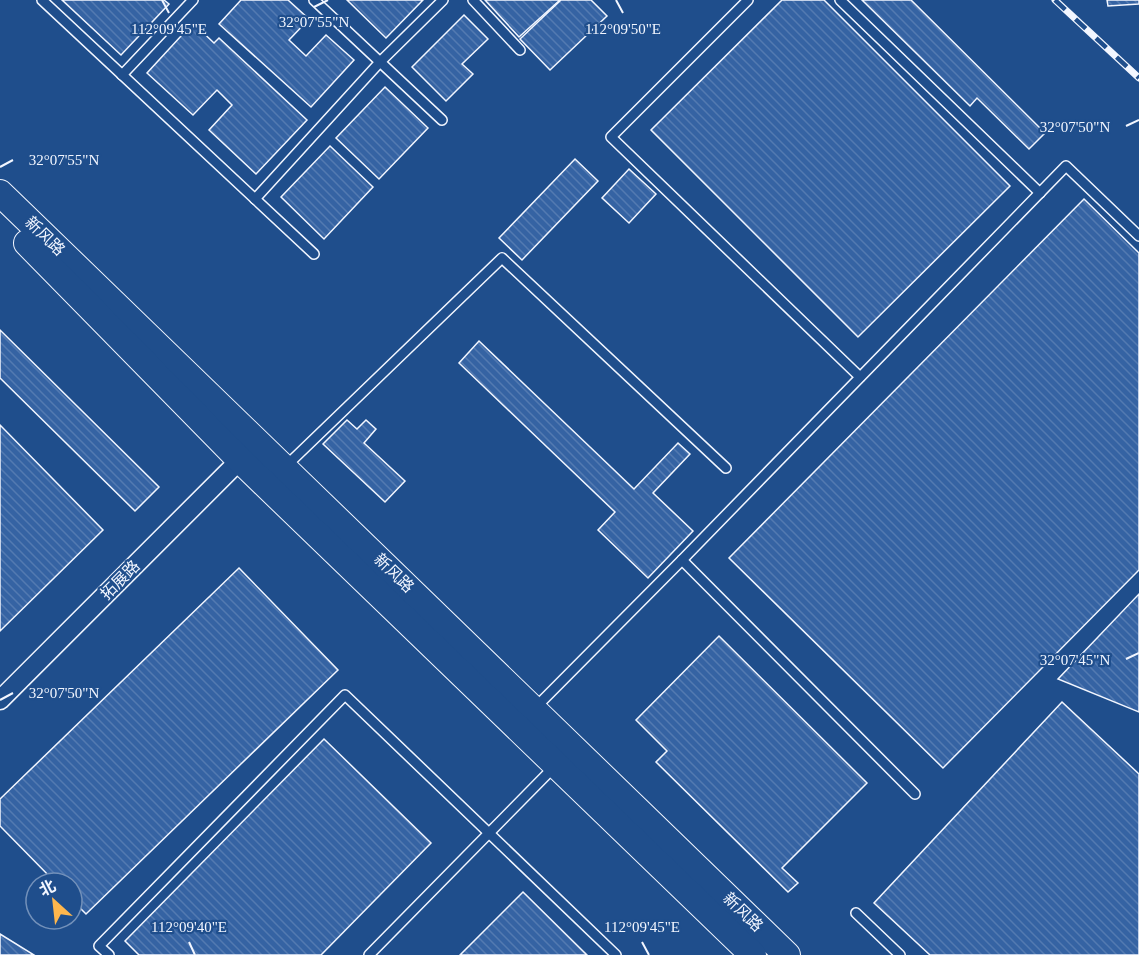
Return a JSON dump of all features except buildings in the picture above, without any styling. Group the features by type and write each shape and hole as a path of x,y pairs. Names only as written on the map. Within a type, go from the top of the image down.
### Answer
{"street":[{"name":"新风路","path":"0,193 787,955"},
{"name":"新风路","path":"0,214 240,460 753,955"},
{"name":"拓展路","path":"0,700 240,460"}],"lane":[{"path":"42,0 314,254"},
{"path":"122,75 193,0"},
{"path":"315,0 442,120"},
{"path":"255,199 380,62 443,0"},
{"path":"473,0 520,50"},
{"path":"748,0 612,137 860,377"},
{"path":"840,0 1040,193"},
{"path":"534,709 1066,166 1139,236"},
{"path":"285,467 502,258 726,468"},
{"path":"682,560 915,794"},
{"path":"109,955 99,946 345,695 616,955"},
{"path":"369,955 556,764"},
{"path":"856,913 900,955"}],"railway":[{"path":"1055,0 1139,78"}]}
